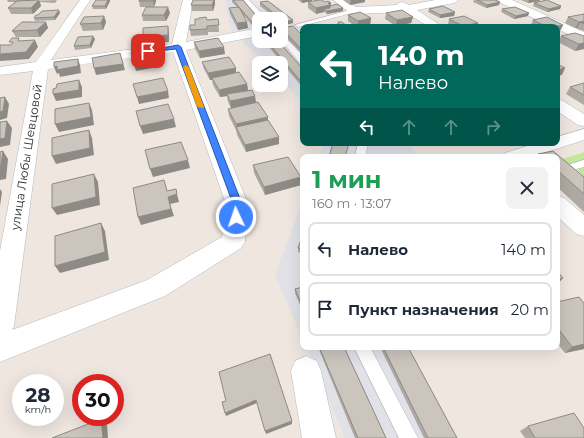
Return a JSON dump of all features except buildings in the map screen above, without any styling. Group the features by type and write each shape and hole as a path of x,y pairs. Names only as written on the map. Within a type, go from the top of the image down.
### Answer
{"street":[{"name":"улица Любы Шевцовой","path":"0,326 41,65 85,0"},
{"path":"0,348 156,288 233,242 238,204 178,47 188,0"},
{"path":"338,0 354,11 408,8 454,0"},
{"path":"394,0 432,24"},
{"path":"502,0 555,24"},
{"path":"560,26 584,37"},
{"path":"0,71 178,47 252,33"},
{"path":"560,106 584,121"},
{"path":"560,142 584,134"},
{"path":"522,154 547,146"},
{"path":"560,206 584,228"},
{"path":"306,371 319,438"}],"lane":[{"path":"246,0 257,12"},
{"path":"302,24 354,11"},
{"path":"288,44 300,58"},
{"path":"584,163 568,168 584,182"},
{"path":"364,350 409,438"}],"shaded area":[{"path":"225,0 251,0 257,6 268,4 279,12 252,12 252,48 288,48 288,19 300,26 300,99 288,87 288,56 257,56 231,30"},
{"path":"323,146 412,146 414,154 320,154"},
{"path":"300,208 300,333 275,275"},
{"path":"307,350 409,350 456,438 345,438"}],"green space":[{"path":"584,152 584,190 560,164 560,160"}],"slow traffic":[{"path":"186,67 201,107"}],"route":[{"path":"148,51 178,47 238,204 236,217"}]}
